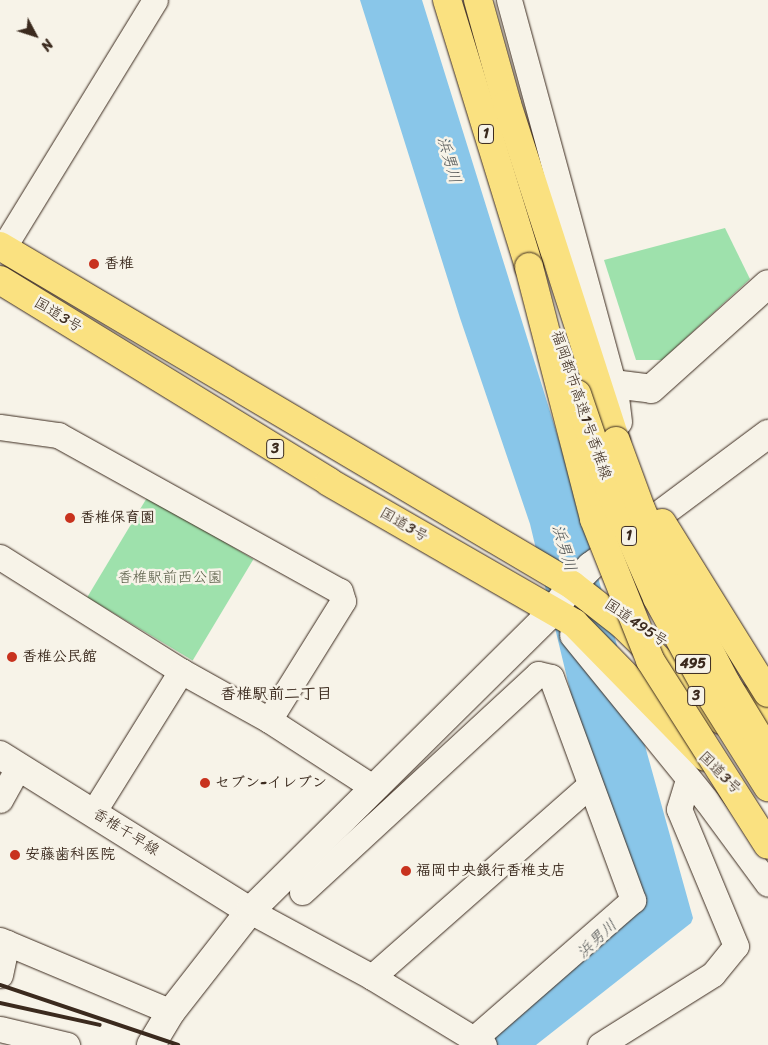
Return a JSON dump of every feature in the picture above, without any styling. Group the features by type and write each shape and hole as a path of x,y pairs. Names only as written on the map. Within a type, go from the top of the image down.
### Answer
{"highway":[{"name":"福岡都市高速1号香椎線","path":"447,0 529,267 564,350 595,448 639,559 683,648 768,787"},
{"name":"福岡都市高速1号香椎線","path":"478,0 507,104 616,441 640,509 677,588 726,683 768,752"},
{"name":"国道3号","path":"2,247 539,566 582,576 768,767"},
{"path":"529,267 594,519 650,660 768,845"},
{"name":"国道3号","path":"0,280 329,482 574,623 629,694 768,821"},
{"path":"616,441 641,489 768,693"},
{"name":"国道495号","path":"621,616 768,720"}],"street":[{"path":"2,247 155,0"},
{"path":"510,0 613,384 613,399 644,526"},
{"path":"613,384 651,389 768,284"},
{"path":"0,427 58,435 340,591 343,601 269,720"},
{"path":"151,1045 171,1012 250,911 554,612 582,576 644,526 768,434"},
{"path":"0,557 181,671 269,720 374,788"},
{"path":"94,812 181,671"},
{"path":"250,911 372,977 479,1041 634,900 589,786 551,676 538,674 302,892"},
{"path":"629,694 688,780 768,884"},
{"path":"0,800 10,761"},
{"name":"香椎千早線","path":"10,761 250,911"},
{"path":"600,1045 713,974 736,946 678,809 688,780"},
{"path":"372,977 589,786"},
{"path":"0,975 4,941 171,1012"},
{"path":"0,1029 67,1045"}],"green space":[{"path":"725,228 750,279 662,360 636,360 604,260"},
{"name":"香椎駅前西公園","path":"148,496 253,559 193,660 87,597"}],"water":[{"name":"浜男川","path":"360,0 422,0 567,466 693,918 691,923 536,1045 481,1045 638,908 581,736 530,524 460,318"}],"railway":[{"path":"0,985 178,1045"},
{"path":"0,1003 100,1025"}],"place":[{"name":"香椎","path":"94,264"},
{"name":"香椎保育園","path":"70,518"},
{"name":"香椎公民館","path":"12,657"},
{"name":"セブン-イレブン","path":"205,783"},
{"name":"安藤歯科医院","path":"15,855"},
{"name":"福岡中央銀行香椎支店","path":"406,871"}],"district":[{"name":"香椎駅前二丁目","path":"276,694"}]}
